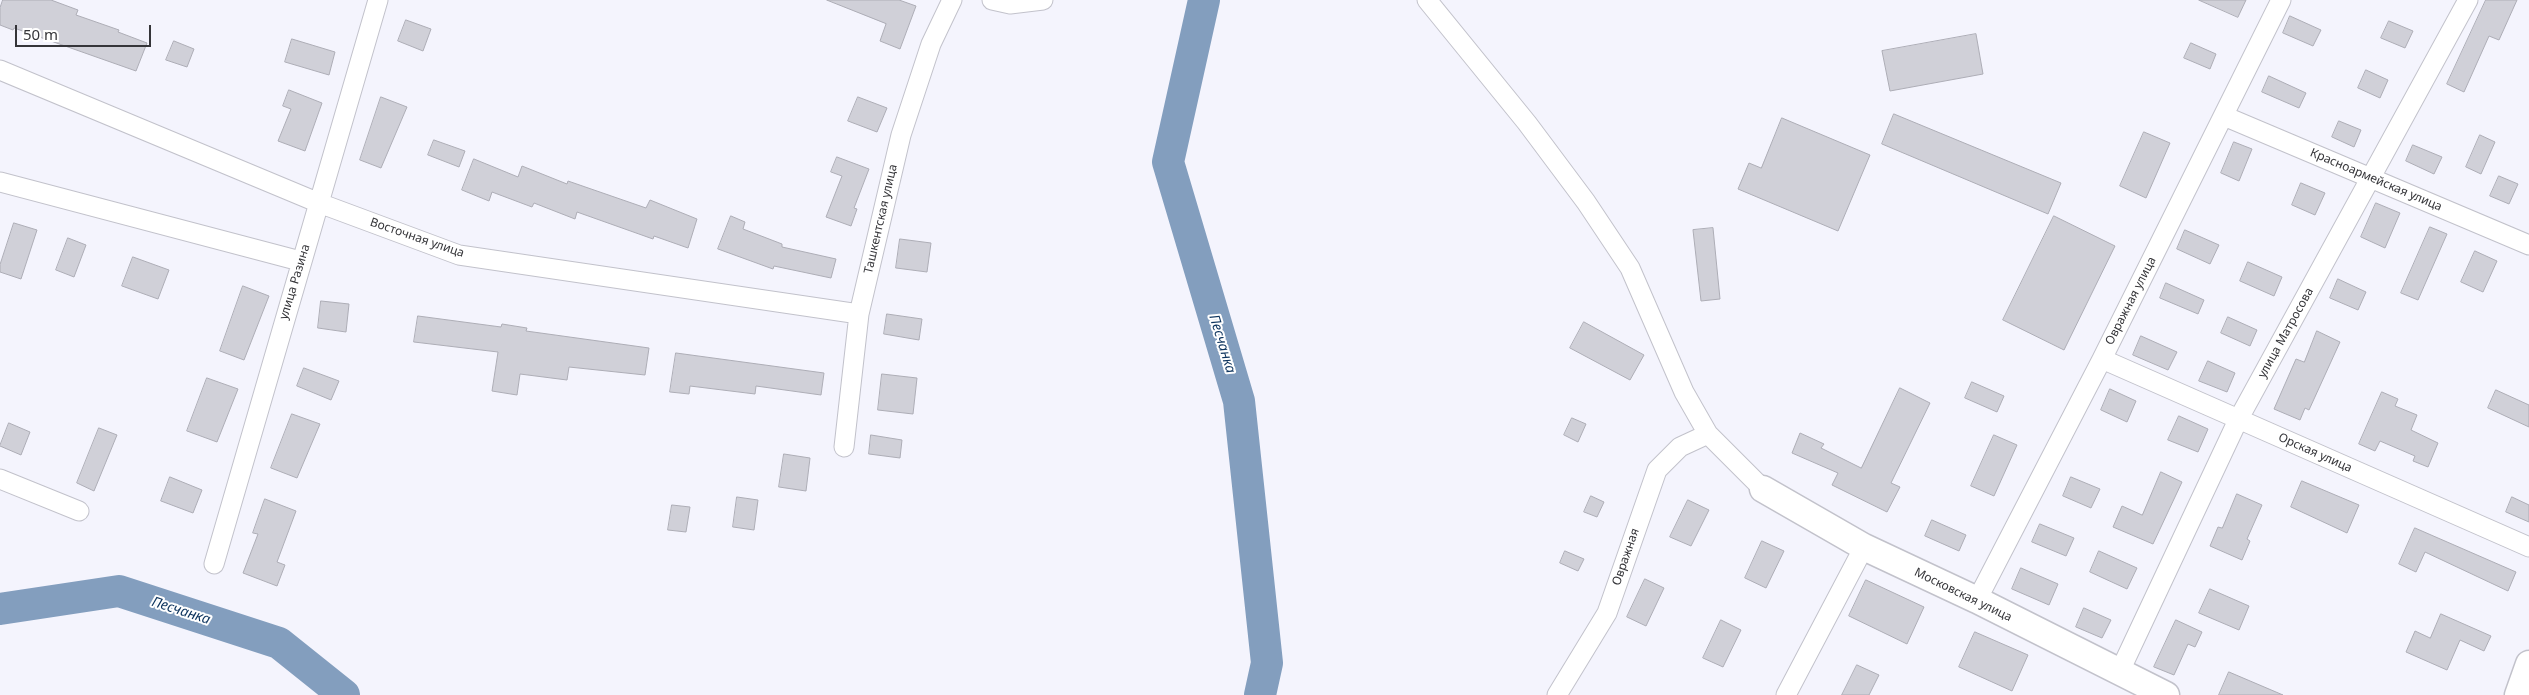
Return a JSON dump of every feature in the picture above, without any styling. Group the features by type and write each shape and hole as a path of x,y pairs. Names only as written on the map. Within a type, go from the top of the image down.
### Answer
{"street":[{"name":"улица Разина","path":"214,564 300,261 319,203 378,0"},
{"name":"Ташкентская улица","path":"844,447 859,314 901,135 930,44 952,0"},
{"path":"992,0 1010,4 1043,0"},
{"path":"1427,0 1533,131 1586,202 1630,268 1684,392 1708,434 1764,489"},
{"name":"Овражная улица","path":"1977,600 2102,359 2281,0"},
{"name":"улица Матросова","path":"2119,673 2238,420 2468,0"},
{"name":"Восточная улица","path":"0,70 319,203 459,255 859,314"},
{"name":"Красноармейская улица","path":"2224,116 2529,245"},
{"path":"0,182 300,261"},
{"name":"Орская улица","path":"2102,359 2529,547"},
{"name":"Овражная","path":"1557,695 1607,613 1657,470 1680,447 1708,434"},
{"path":"0,479 79,511"},
{"name":"Московская улица","path":"1764,489 1864,547 1977,600 2166,695"},
{"path":"1786,695 1864,547"},
{"path":"2518,695 2529,664"}],"building":[{"path":"3,0 51,0 78,10 76,15 119,30 118,32 147,43 136,71 14,28 13,30 0,25 0,8"},
{"path":"827,0 899,0 916,6 900,49 880,41 886,24"},
{"path":"2199,0 2246,0 2238,17"},
{"path":"2486,0 2517,0 2499,40 2489,36 2464,92 2447,84"},
{"path":"2290,16 2321,30 2313,46 2283,33"},
{"path":"406,20 431,29 423,51 398,41"},
{"path":"2389,21 2413,31 2405,48 2381,38"},
{"path":"1976,34 1983,74 1890,91 1882,51"},
{"path":"292,39 335,52 329,75 285,62"},
{"path":"174,41 194,49 187,67 166,60"},
{"path":"2191,43 2216,54 2210,69 2184,58"},
{"path":"2366,70 2388,80 2380,98 2358,88"},
{"path":"2269,76 2306,93 2299,108 2262,92"},
{"path":"289,90 322,103 305,151 278,141 291,109 283,106"},
{"path":"381,97 407,107 381,168 360,160"},
{"path":"858,97 887,108 877,132 848,121"},
{"path":"1894,114 2061,183 2048,214 1882,144"},
{"path":"1782,118 1870,155 1838,231 1738,189 1749,163 1761,168"},
{"path":"2339,121 2361,130 2354,147 2332,137"},
{"path":"2144,132 2170,143 2146,198 2120,186"},
{"path":"2480,135 2495,142 2481,174 2466,167"},
{"path":"434,140 465,151 459,167 428,155"},
{"path":"2234,142 2252,149 2239,181 2221,173"},
{"path":"2413,145 2442,157 2434,174 2406,161"},
{"path":"837,157 869,169 854,208 857,209 851,226 826,217 842,176 831,172"},
{"path":"474,159 518,177 522,166 567,184 568,181 646,208 650,200 697,219 688,248 654,236 653,239 577,212 575,219 534,203 532,207 492,192 489,201 462,190"},
{"path":"2499,176 2518,184 2509,204 2490,196"},
{"path":"2301,183 2325,193 2315,215 2292,205"},
{"path":"2376,203 2400,213 2385,248 2361,237"},
{"path":"731,216 745,222 743,229 782,244 782,247 836,259 831,278 774,266 773,269 718,249"},
{"path":"2054,216 2115,246 2064,350 2003,320"},
{"path":"14,223 37,230 21,279 0,272 0,265"},
{"path":"2430,227 2447,234 2418,300 2401,293"},
{"path":"1713,228 1720,299 1701,301 1693,230"},
{"path":"2185,230 2219,245 2210,264 2177,249"},
{"path":"68,238 86,245 74,277 56,270"},
{"path":"900,239 931,243 927,272 896,268"},
{"path":"2475,251 2497,261 2483,292 2461,282"},
{"path":"133,257 169,270 158,299 122,286"},
{"path":"2248,262 2282,277 2274,296 2240,281"},
{"path":"2338,279 2366,292 2358,310 2330,298"},
{"path":"2166,283 2204,300 2198,314 2160,298"},
{"path":"243,286 269,296 244,360 220,351"},
{"path":"321,301 349,304 346,332 318,328"},
{"path":"887,314 922,319 919,340 884,334"},
{"path":"418,316 501,327 502,324 527,328 526,331 649,348 645,375 569,367 567,380 520,374 517,395 492,391 498,352 414,342"},
{"path":"2228,317 2257,330 2250,346 2221,333"},
{"path":"1584,322 1644,355 1630,380 1570,348"},
{"path":"2317,331 2340,342 2309,410 2305,408 2300,420 2274,409 2296,359 2304,362"},
{"path":"2141,336 2177,352 2168,370 2133,355"},
{"path":"676,353 824,373 821,395 756,386 755,394 690,386 689,394 670,392"},
{"path":"2208,361 2235,373 2227,392 2199,381"},
{"path":"304,368 339,381 331,400 297,386"},
{"path":"882,374 917,378 913,414 878,410"},
{"path":"207,378 238,389 217,442 187,431"},
{"path":"1972,382 2004,396 1997,412 1965,398"},
{"path":"1900,388 1930,403 1891,483 1900,487 1887,512 1832,485 1838,473 1792,453 1800,433 1824,444 1821,448 1861,468"},
{"path":"2110,389 2136,401 2127,422 2101,410"},
{"path":"2496,390 2529,405 2529,427 2488,408"},
{"path":"2382,392 2398,399 2395,406 2417,415 2411,430 2438,443 2428,467 2413,461 2415,456 2380,441 2375,451 2359,444"},
{"path":"292,414 320,424 297,478 271,468"},
{"path":"2179,416 2208,429 2198,452 2168,440"},
{"path":"1572,418 1586,424 1578,442 1564,435"},
{"path":"9,423 30,432 21,455 0,446"},
{"path":"99,428 117,435 94,491 77,483"},
{"path":"871,435 902,440 900,458 869,454"},
{"path":"1994,435 2017,445 1994,496 1971,486"},
{"path":"784,454 810,458 806,491 779,487"},
{"path":"2161,472 2182,482 2153,544 2113,527 2122,506 2142,515"},
{"path":"170,477 202,490 193,513 161,501"},
{"path":"2071,477 2100,489 2091,508 2063,496"},
{"path":"2302,481 2359,505 2347,533 2291,507"},
{"path":"2237,494 2262,505 2247,539 2250,541 2242,560 2210,546 2218,527 2222,528"},
{"path":"1591,496 1604,502 1597,517 1584,512"},
{"path":"737,497 758,500 754,530 733,527"},
{"path":"2512,497 2529,505 2529,522 2506,512"},
{"path":"265,499 296,511 277,562 285,565 277,586 243,573 258,534 253,533"},
{"path":"1688,500 1709,510 1691,546 1670,537"},
{"path":"672,505 690,507 686,532 668,530"},
{"path":"1932,520 1966,535 1959,551 1925,536"},
{"path":"2040,524 2074,538 2066,556 2032,542"},
{"path":"2415,528 2516,572 2508,591 2425,552 2416,572 2399,564"},
{"path":"1762,541 1784,551 1766,588 1745,578"},
{"path":"1565,551 1584,559 1578,571 1560,563"},
{"path":"2099,551 2137,568 2127,589 2090,572"},
{"path":"2021,568 2058,584 2049,605 2012,589"},
{"path":"1645,579 1664,588 1646,626 1627,617"},
{"path":"1866,580 1924,607 1907,644 1849,616"},
{"path":"2210,589 2249,606 2239,630 2199,613"},
{"path":"2084,608 2111,620 2102,638 2076,627"},
{"path":"2441,614 2491,636 2484,651 2460,640 2447,670 2406,652 2415,631 2430,638"},
{"path":"1721,620 1741,630 1723,667 1703,658"},
{"path":"2176,620 2202,632 2195,647 2188,644 2174,675 2154,667"},
{"path":"1975,632 2028,655 2012,691 1959,667"},
{"path":"1857,665 1879,675 1869,695 1842,695"},
{"path":"2229,672 2283,695 2219,695"}],"waterway":[{"name":"Песчанка","path":"1204,0 1168,162 1239,401 1267,663 1260,695"},
{"name":"Песчанка","path":"0,609 119,591 279,643 344,695"}]}
